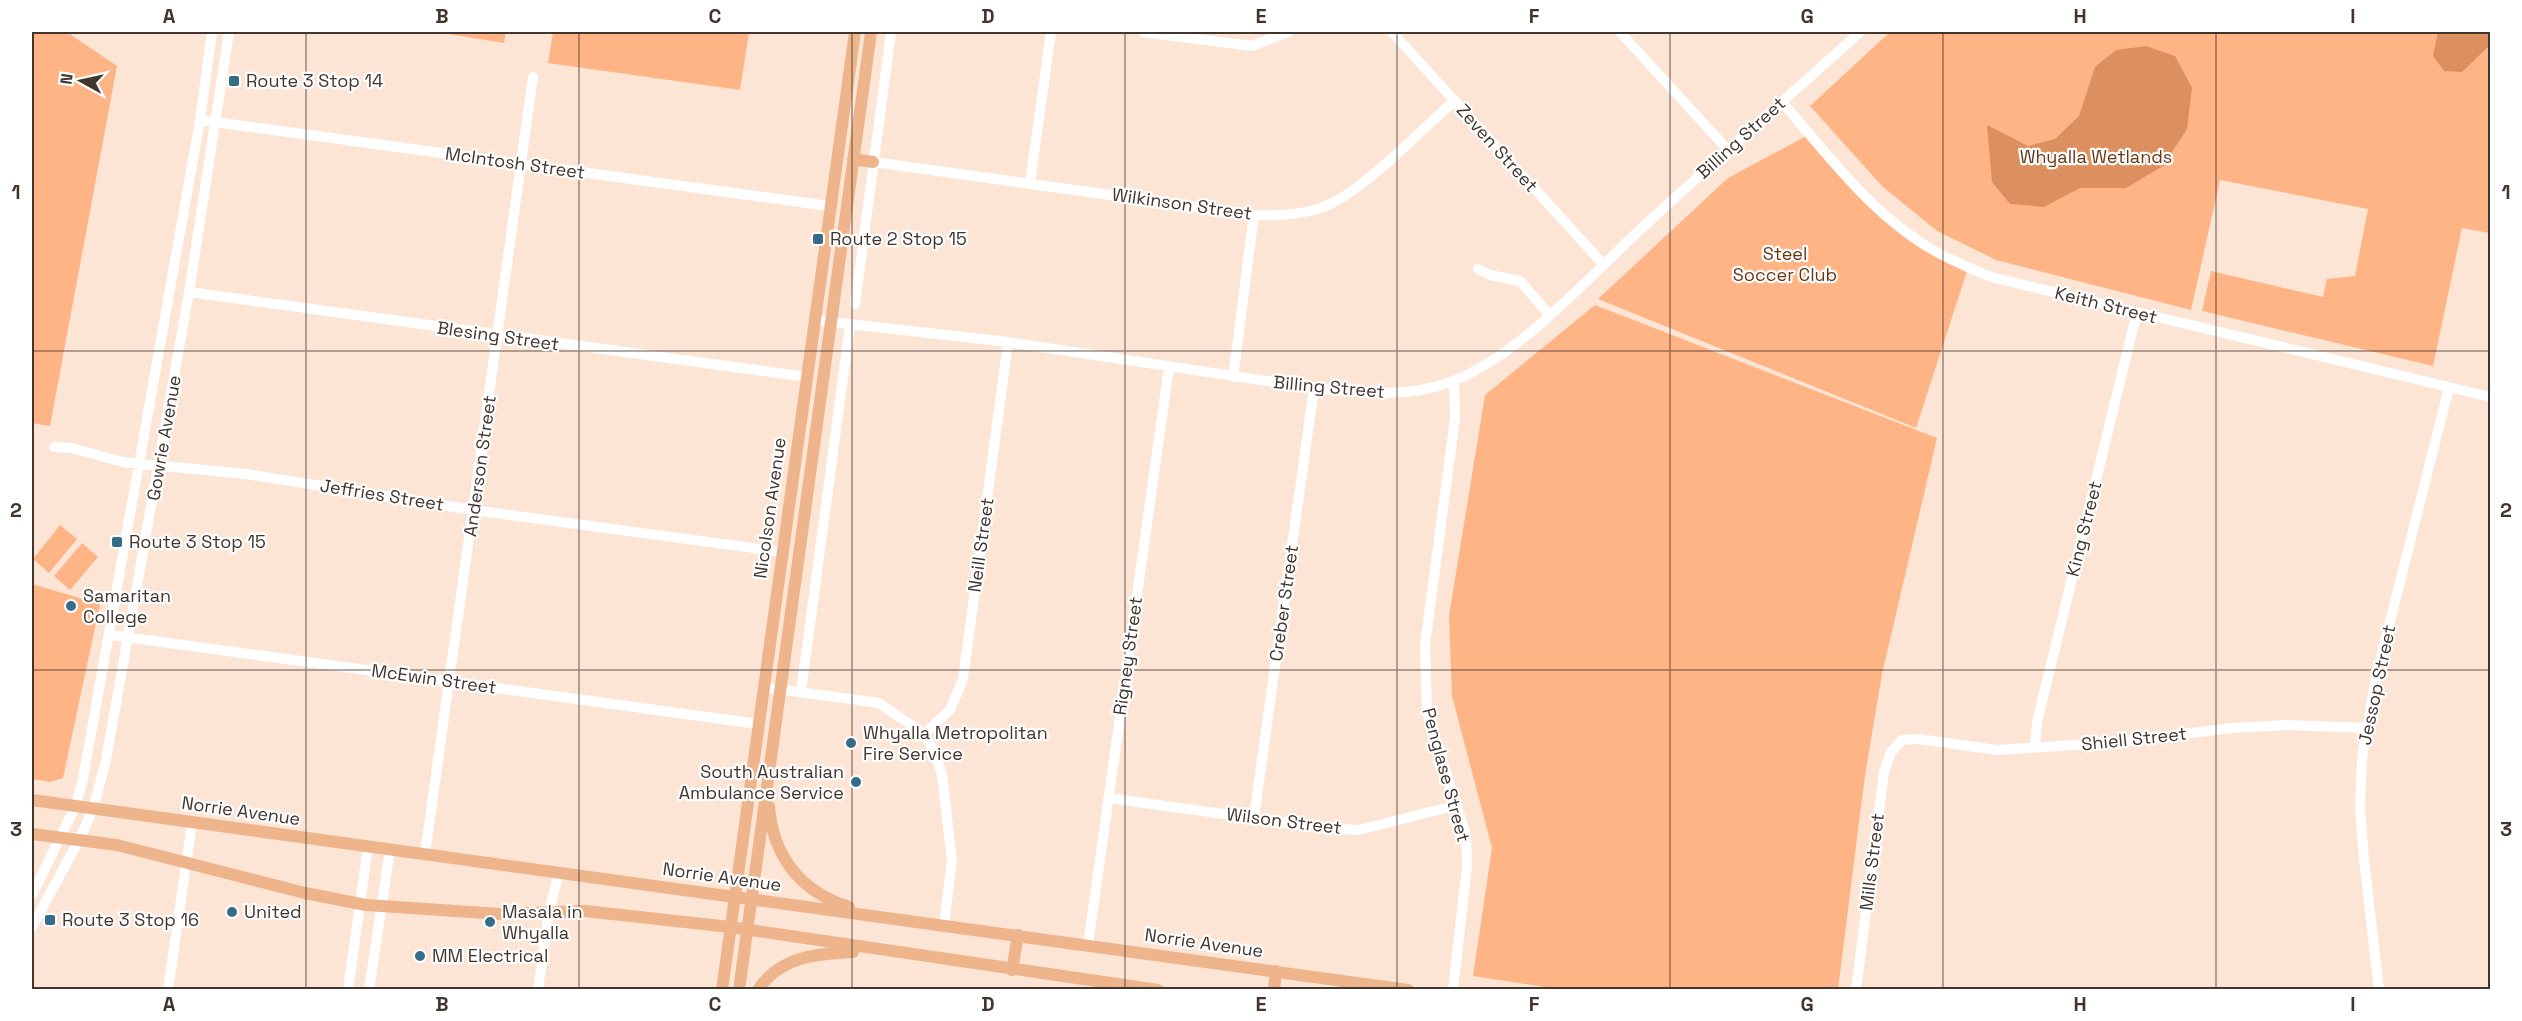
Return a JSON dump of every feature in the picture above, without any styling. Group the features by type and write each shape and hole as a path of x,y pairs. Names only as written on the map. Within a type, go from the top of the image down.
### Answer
{"main road":[{"name":"Nicolson Avenue","path":"722,990 855,32"},
{"name":"Nicolson Avenue","path":"739,990 871,32"},
{"path":"851,58 867,60"},
{"path":"853,159 873,162"},
{"path":"767,787 770,820 788,867 812,891 843,905 882,916"},
{"name":"Norrie Avenue","path":"32,800 1408,990"},
{"path":"32,834 117,845 305,893 360,904 500,914 585,911 730,927 1158,990"},
{"path":"1012,970 1018,935"},
{"path":"758,990 783,965 809,955 881,951"},
{"path":"1274,990 1276,971"}],"street":[{"name":"Gowrie Avenue","path":"32,895 75,807 83,779 111,635 200,120 212,32"},
{"name":"Gowrie Avenue","path":"32,927 80,840 93,809 106,760 160,466 218,123 230,32"},
{"path":"855,304 891,32"},
{"path":"1030,183 1051,32"},
{"path":"1143,32 1252,46 1288,32"},
{"name":"Zeven Street","path":"1392,32 1603,264"},
{"name":"Billing Street","path":"814,320 1008,342 1314,388 1360,393 1419,391 1454,381 1514,346 1727,149 1860,32"},
{"path":"1625,33 1727,149"},
{"name":"Anderson Street","path":"425,854 533,77"},
{"name":"Wilkinson Street","path":"873,162 1254,215 1284,216 1320,208 1349,194 1454,101"},
{"name":"Keith Street","path":"1782,102 1864,195 1894,223 1931,249 1991,277 2490,397"},
{"name":"McIntosh Street","path":"200,120 830,206"},
{"path":"1233,377 1254,215"},
{"path":"1478,268 1490,275 1520,281 1549,314"},
{"name":"Blesing Street","path":"189,292 807,377"},
{"name":"King Street","path":"2035,748 2037,722 2136,312"},
{"path":"801,692 850,325"},
{"name":"Neill Street","path":"924,734 950,710 963,680 1008,342"},
{"name":"Rigney Street","path":"1088,945 1169,367"},
{"name":"Penglase Street","path":"1453,990 1467,866 1466,835 1427,712 1425,645 1455,418 1454,381"},
{"name":"Jessop Street","path":"2379,990 2360,807 2366,728 2449,387"},
{"name":"Creber Street","path":"1254,817 1314,388"},
{"name":"Jeffries Street","path":"54,447 139,464 246,474 473,510 782,552"},
{"name":"McEwin Street","path":"111,635 758,724"},
{"path":"763,687 879,703 924,734 934,751 942,774 952,861 944,925"},
{"name":"Shiell Street","path":"1902,740 1917,739 1997,750 2118,742 2232,728 2288,725 2366,728"},
{"name":"Mills Street","path":"1856,990 1884,772 1891,752 1902,740"},
{"name":"Wilson Street","path":"1108,798 1359,830 1457,805"},
{"path":"168,990 192,823"},
{"path":"348,990 368,846"},
{"path":"369,990 390,849"},
{"path":"538,990 549,912 559,872"}],"green space":[{"path":"32,32 67,32 117,66 50,426 32,423"},
{"path":"436,32 506,32 504,43"},
{"path":"553,32 749,32 740,90 548,63"},
{"name":"Whyalla Wetlands","path":"1890,32 2490,32 2490,233 2462,228 2433,366 2202,311 2211,271 2323,297 2327,279 2355,276 2368,209 2220,180 2191,310 1996,260 1937,231 1882,186 1810,106"},
{"name":"Steel Soccer Club","path":"1810,134 1882,219 1968,268 1916,428 1598,299 1728,178"},
{"path":"1595,305 1937,438 1882,674 1865,775 1838,989 1564,990 1473,976 1492,848 1452,696 1449,616 1485,395"},
{"path":"60,525 77,539 49,573 33,559"},
{"path":"82,543 98,557 70,590 54,576"},
{"path":"32,584 100,604 63,778 50,782 32,779"}],"shaded area":[{"path":"2438,32 2490,32 2490,45 2462,72 2444,71 2433,56"},
{"path":"2146,46 2175,56 2192,88 2187,129 2163,166 2126,188 2080,188 2044,207 2010,204 1992,182 1987,125 2028,146 2055,139 2079,116 2095,67 2116,50"}],"place":[{"name":"Route 3 Stop 14","path":"234,81"},
{"name":"Route 2 Stop 15","path":"818,239"},
{"name":"Route 3 Stop 15","path":"117,542"},
{"name":"Samaritan College","path":"71,606"},
{"name":"Whyalla Metropolitan Fire Service","path":"851,743"},
{"name":"South Australian Ambulance Service","path":"856,782"},
{"name":"United","path":"232,912"},
{"name":"Route 3 Stop 16","path":"50,920"},
{"name":"Masala in Whyalla","path":"490,922"},
{"name":"MM Electrical","path":"420,956"}]}
